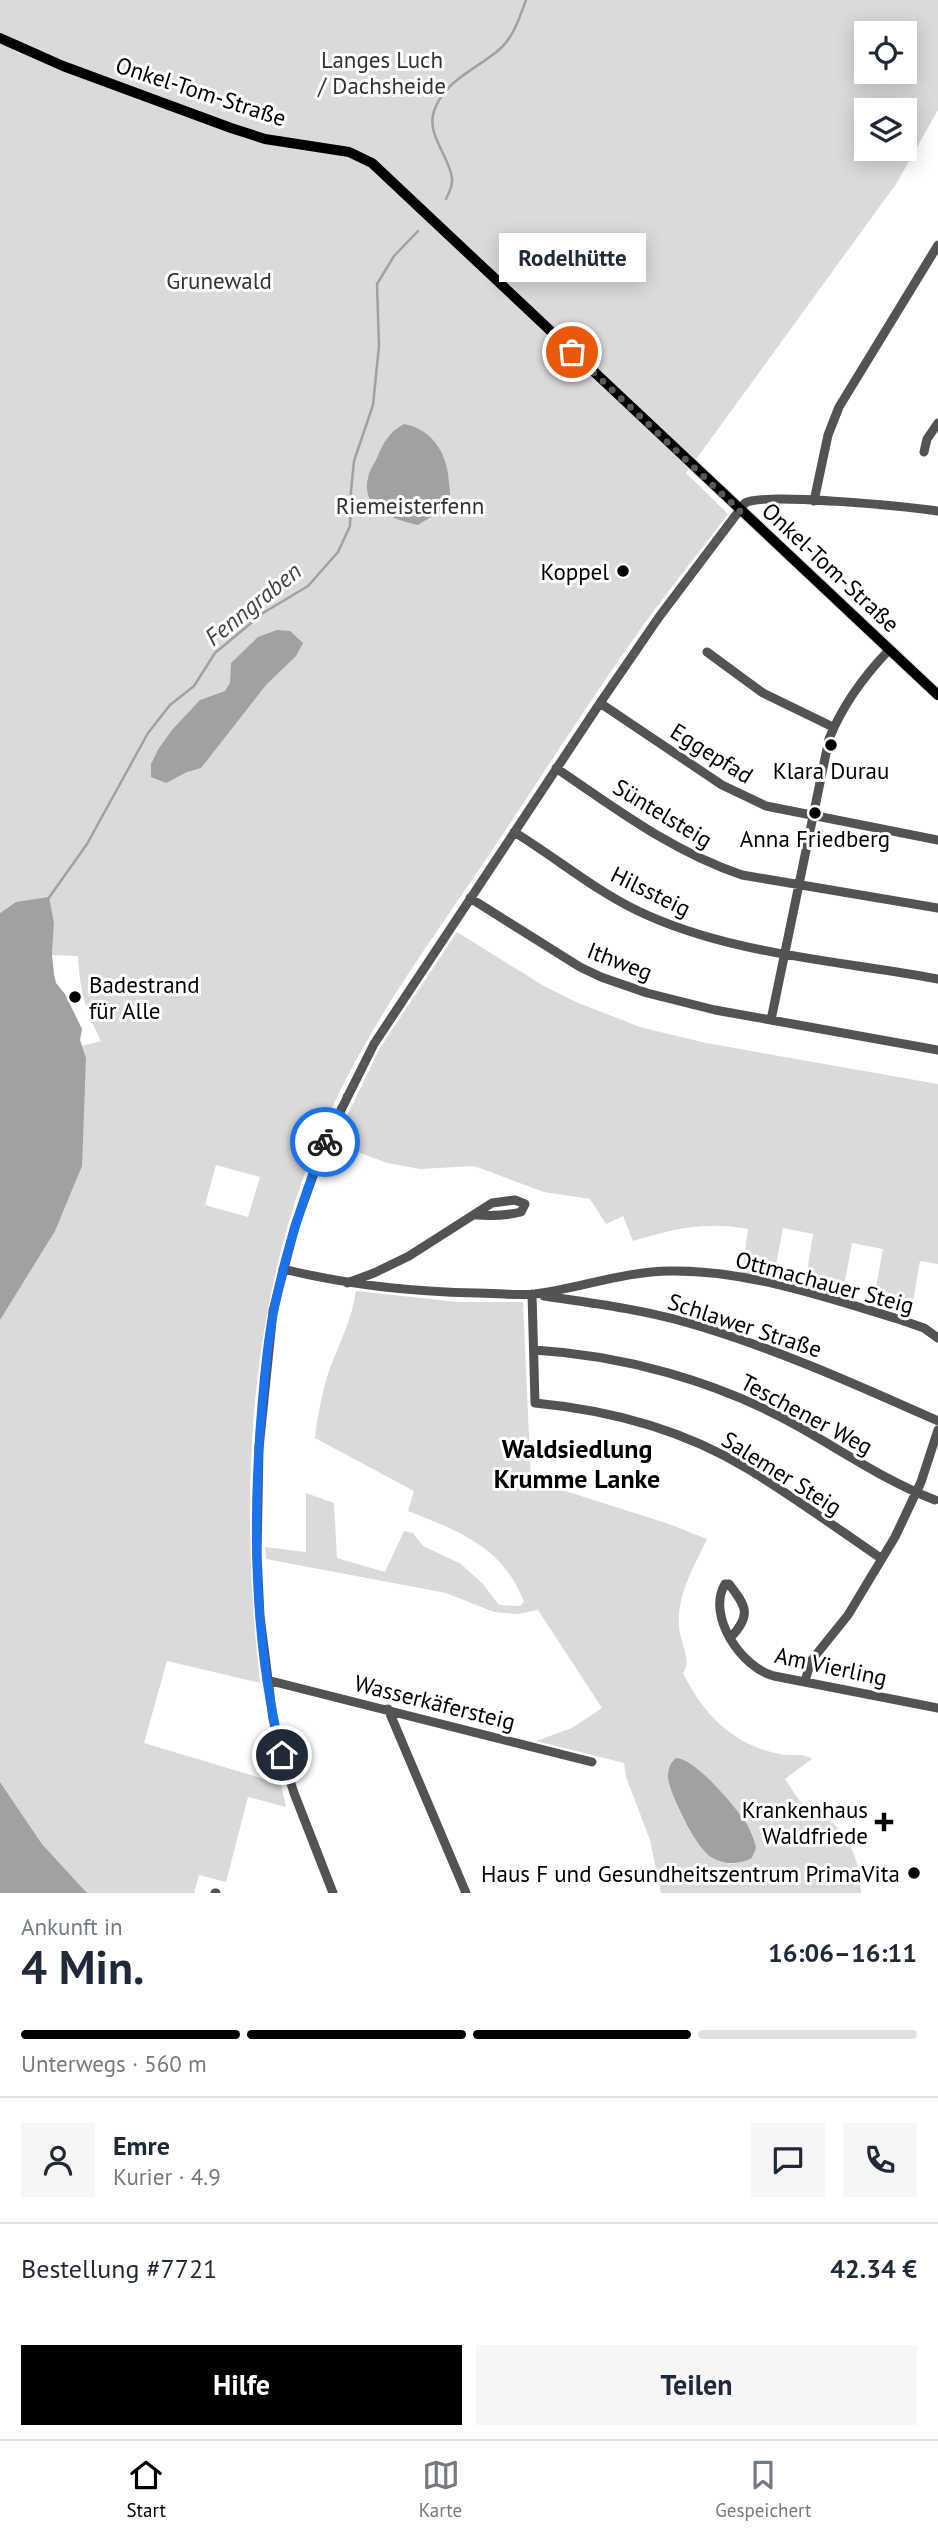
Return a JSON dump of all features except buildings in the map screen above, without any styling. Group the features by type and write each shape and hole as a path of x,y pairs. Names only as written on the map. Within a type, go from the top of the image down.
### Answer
{"main road":[{"name":"Onkel-Tom-Straße","path":"0,38 63,66 255,136 336,149 361,156 381,170 938,695"}],"street":[{"path":"814,501 828,435 839,407 938,245"},
{"path":"924,452 927,439 938,423"},
{"path":"333,1893 286,1768 273,1719 260,1616 257,1555 258,1448 267,1356 283,1269 310,1182 346,1097 374,1044 556,768 659,617 745,503 751,499 814,501 938,511"},
{"path":"771,1020 824,754 833,727 856,688 889,650"},
{"path":"707,652 763,693 833,727"},
{"name":"Eggepfad","path":"600,703 722,785 766,807 938,840"},
{"name":"Süntelsteig","path":"556,768 649,831 696,858 742,875 938,908"},
{"name":"Hilssteig","path":"514,832 634,909 682,930 784,953 938,979"},
{"name":"Ithweg","path":"470,898 558,956 601,977 691,1006 938,1050"},
{"path":"346,1283 390,1266 477,1215"},
{"name":"Ottmachauer Steig","path":"283,1269 346,1283 416,1292 532,1294 575,1288 641,1272 673,1271 740,1276 898,1319 924,1328 938,1338"},
{"path":"532,1294 534,1350"},
{"name":"Schlawer Straße","path":"532,1294 683,1321 814,1366 938,1421"},
{"name":"Salemer Steig","path":"534,1350 534,1402 568,1406 628,1419 702,1446 748,1469 882,1559"},
{"name":"Teschener Weg","path":"534,1350 557,1351 634,1365 730,1394 792,1423 875,1472 935,1500"},
{"path":"805,1682 811,1661 848,1615 882,1559 916,1493 938,1430"},
{"name":"Am Vierling","path":"731,1637 741,1627 745,1618 745,1607 729,1584 725,1584 719,1610 731,1637 740,1652 755,1668 767,1674 938,1708"},
{"name":"Wasserkäfersteig","path":"267,1680 592,1762"},
{"path":"388,1709 466,1893"}],"green space":[{"name":"Grunewald","path":"0,0 938,0 938,110 917,147 917,98 854,98 854,161 909,161 896,184 686,473 728,514 612,670 435,933 360,1052 312,1154 288,1227 270,1301 258,1376 251,1453 250,1529 260,1683 167,1661 144,1743 281,1784 286,1807 248,1797 226,1882 199,1875 194,1893 87,1893 42,1844 0,1782 0,1320 12,1299 86,1058 82,1046 101,1041 84,1000 78,956 52,955 54,923 16,902 0,913","holes":["216,1165 260,1177 248,1217 205,1205"]},
{"path":"457,932 544,986 576,1002 640,1027 706,1043 938,1084 938,1264 920,1261 911,1312 874,1298 883,1249 852,1243 843,1292 806,1278 813,1234 783,1228 773,1280 742,1274 748,1229 689,1227 633,1241 623,1216 606,1224 590,1199 544,1192 474,1166 420,1169 387,1163 334,1143 380,1048"},
{"path":"356,1291 458,1302 523,1302 531,1480 669,1524 707,1539 687,1581 679,1614 687,1662 683,1673 700,1702 734,1735 763,1750 812,1759 785,1779 805,1807 833,1824 847,1841 859,1871 861,1893 661,1893 650,1840 626,1777 624,1763 536,1741 572,1728 602,1708 538,1610 518,1614 494,1612 446,1593 266,1559 265,1547 306,1552 306,1493 334,1503 337,1558 385,1572 404,1531 413,1533 423,1546 461,1564 483,1584 499,1605 520,1606 524,1602 515,1583 492,1554 462,1534 408,1511 414,1491 315,1438 325,1385","holes":["669,1768 699,1771 736,1809 754,1839 752,1858 730,1864 695,1834 676,1803"]}],"shaded area":[{"path":"404,424 415,427 431,438 442,454 448,473 450,497 446,505 418,525 382,512 369,498 367,489 369,473 384,443 390,434"},
{"path":"277,630 290,631 303,643 296,656 266,685 201,768 166,783 151,777 151,764 172,730 200,700 225,691 230,683 231,663 258,637"},
{"path":"49,897 54,923 52,955 56,983 65,994 82,1029 80,1040 86,1058 82,1166 55,1231 0,1320 0,913 16,902"},
{"path":"676,1758 684,1760 702,1773 742,1817 756,1848 752,1858 726,1863 705,1852 673,1796 668,1777 669,1769"},
{"path":"0,1782 42,1844 87,1893 0,1893"}],"waterway":[{"name":"Fenngraben","path":"446,199 452,178 435,137 432,120 434,111 439,100 454,83 506,43 526,0"},
{"name":"Fenngraben","path":"48,899 87,844 148,733 170,705 194,686 215,653 263,613 308,586 338,552 350,526 354,461 373,405 379,346 377,284 394,256 418,231"}],"way so far":[{"path":"325,1142 374,1044 659,617 740,511 572,352"}],"place":[{"name":"Rodelhütte","path":"572,352"},
{"name":"Koppel","path":"623,571"},
{"name":"Klara Durau","path":"831,745"},
{"name":"Anna Friedberg","path":"815,813"},
{"name":"Badestrand für Alle","path":"75,997"},
{"name":"Krankenhaus Waldfriede","path":"884,1822"},
{"name":"Haus F und Gesundheitszentrum PrimaVita","path":"914,1873"}],"district":[{"name":"Waldsiedlung Krumme Lanke","path":"577,1463"}],"route":[{"path":"282,1755 273,1719 260,1616 257,1555 258,1448 273,1311 295,1226 325,1142"}],"park label":[{"name":"Langes Luch / Dachsheide","path":"382,72"},
{"name":"Riemeisterfenn","path":"410,505"}]}
